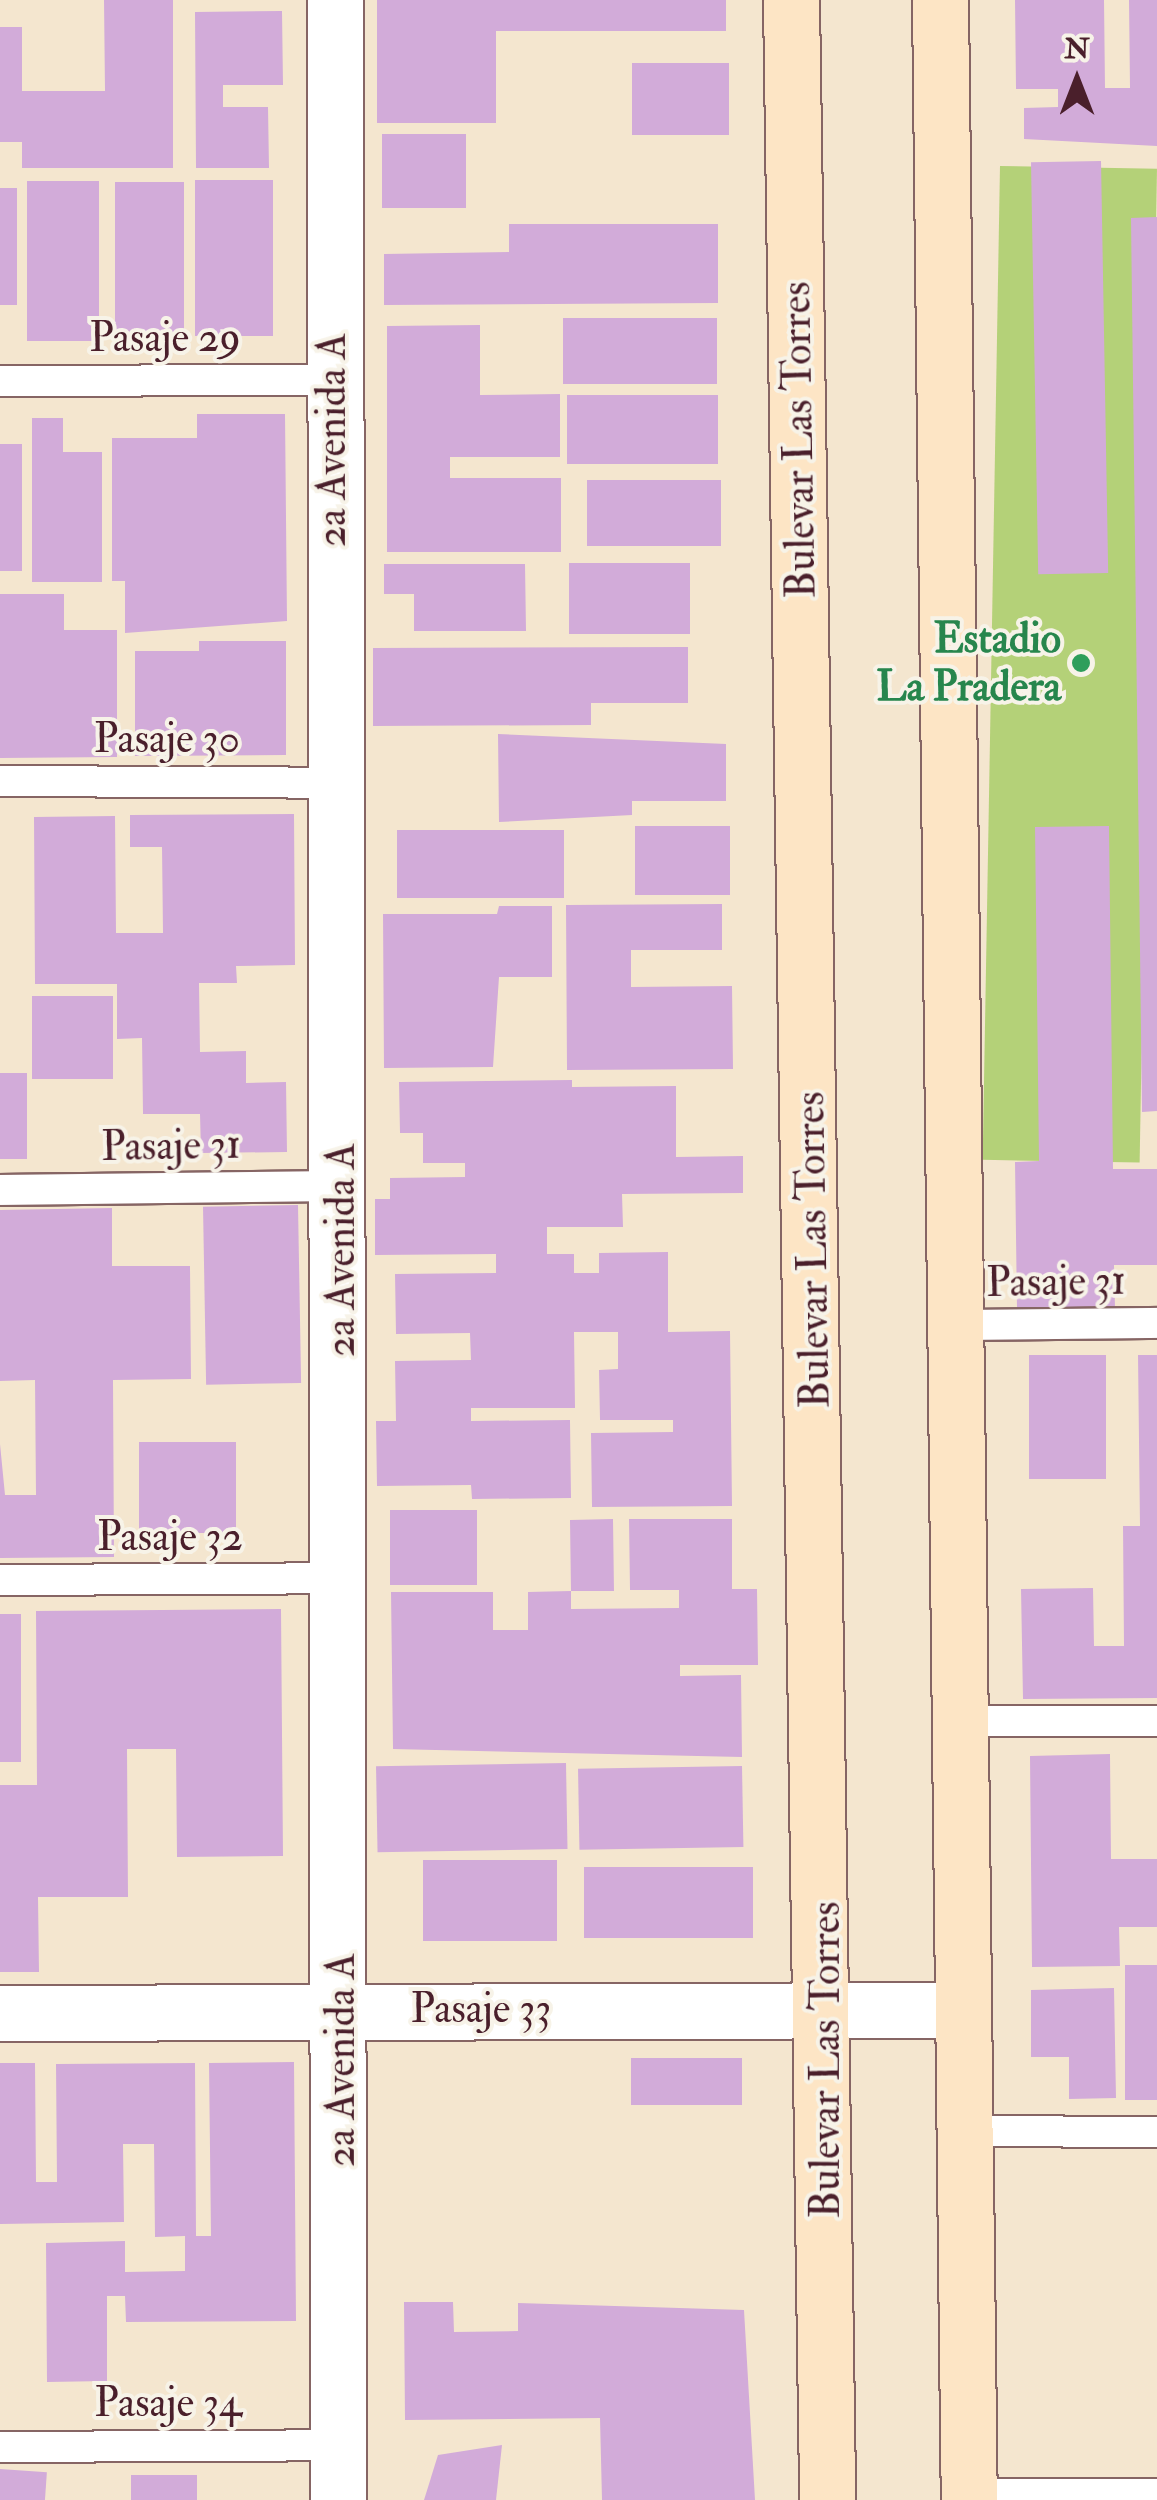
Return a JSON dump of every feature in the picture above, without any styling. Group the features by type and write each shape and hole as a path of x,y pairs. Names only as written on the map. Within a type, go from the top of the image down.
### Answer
{"street":[{"name":"2a Avenida A","path":"335,0 331,380 333,783 342,1186 338,2500"},
{"name":"Bulevar Las Torres","path":"791,0 827,2010 828,2500"},
{"path":"940,0 969,2497"},
{"name":"Pasaje 33","path":"0,2013 342,2008 963,2010"}],"lane":[{"name":"Pasaje 29","path":"0,381 331,380"},
{"name":"Pasaje 30","path":"0,781 333,783"},
{"name":"Pasaje 31","path":"0,1190 342,1186"},
{"name":"Pasaje 31","path":"956,1326 1157,1322"},
{"name":"Pasaje 32","path":"0,1580 340,1578"},
{"path":"960,1721 1157,1721"},
{"path":"965,2131 1157,2132"},
{"name":"Pasaje 34","path":"0,2447 337,2445"},
{"path":"969,2497 1157,2494"}],"green space":[{"name":"Estadio La Pradera","path":"1000,166 1157,169 1140,1163 983,1160"}],"building":[{"path":"104,0 173,0 173,168 22,168 22,142 0,142 0,27 22,27 22,91 105,91"},
{"path":"377,0 726,0 726,31 496,31 496,123 377,123"},
{"path":"1015,0 1104,0 1105,88 1130,88 1129,0 1157,0 1157,146 1024,139 1024,108 1058,107 1058,89 1016,89"},
{"path":"282,11 283,85 223,85 223,107 268,107 269,168 196,168 195,12"},
{"path":"632,63 729,63 729,135 632,135"},
{"path":"382,134 466,134 466,208 382,208"},
{"path":"1101,161 1108,573 1038,574 1031,162"},
{"path":"195,180 273,180 273,336 195,336"},
{"path":"27,181 99,181 99,341 27,341"},
{"path":"115,182 184,182 184,340 115,340"},
{"path":"0,188 17,188 17,305 0,305"},
{"path":"1157,217 1157,1111 1142,1112 1131,218"},
{"path":"509,224 718,224 718,303 384,305 384,254 509,252"},
{"path":"563,318 717,318 717,384 563,384"},
{"path":"480,325 480,395 560,394 560,457 450,457 450,478 561,478 561,552 387,552 387,326"},
{"path":"567,395 718,395 718,464 567,464"},
{"path":"197,414 285,414 287,621 125,633 125,581 112,581 112,438 197,438"},
{"path":"32,418 63,418 63,452 102,452 102,582 32,582"},
{"path":"0,444 22,444 22,571 0,571"},
{"path":"587,480 721,480 721,546 587,546"},
{"path":"569,563 690,563 690,634 569,634"},
{"path":"384,564 525,564 526,631 414,631 414,594 384,594"},
{"path":"0,594 64,594 64,630 117,630 117,757 0,758"},
{"path":"199,641 286,641 286,755 135,756 135,651 199,651"},
{"path":"688,647 688,703 591,703 591,725 373,726 373,648"},
{"path":"498,734 726,744 726,801 632,801 632,815 499,822"},
{"path":"294,814 295,965 236,966 237,983 199,983 200,1052 246,1051 246,1083 286,1082 287,1152 201,1153 200,1114 143,1114 142,1038 117,1039 117,984 35,984 34,817 115,816 116,933 163,933 162,847 130,847 130,815"},
{"path":"635,826 730,826 730,895 635,895"},
{"path":"1109,826 1113,1169 1157,1169 1157,1265 1114,1265 1115,1308 1017,1309 1015,1162 1039,1161 1035,827"},
{"path":"397,830 564,830 564,898 397,898"},
{"path":"722,904 722,950 631,950 631,987 732,986 733,1069 567,1070 566,905"},
{"path":"499,906 552,906 552,977 499,977 493,1067 384,1068 383,914 497,914"},
{"path":"32,996 113,996 113,1079 32,1079"},
{"path":"0,1073 27,1073 27,1159 0,1159"},
{"path":"572,1080 572,1087 676,1086 676,1157 743,1156 743,1193 622,1194 623,1227 547,1227 547,1254 574,1254 574,1273 599,1273 599,1253 668,1252 668,1332 730,1331 732,1506 592,1507 591,1433 673,1432 673,1420 600,1420 599,1370 618,1369 618,1332 574,1332 575,1408 471,1408 471,1421 570,1420 571,1498 472,1499 471,1485 377,1486 376,1421 396,1421 395,1361 471,1360 470,1333 396,1334 395,1274 496,1273 496,1254 375,1255 375,1199 390,1199 390,1178 465,1177 465,1163 423,1163 423,1133 400,1133 399,1082"},
{"path":"298,1205 301,1383 206,1385 203,1207"},
{"path":"112,1208 112,1266 190,1266 191,1379 113,1380 114,1557 0,1558 0,1444 5,1495 36,1495 35,1380 0,1381 0,1210"},
{"path":"1029,1355 1106,1355 1106,1479 1029,1479"},
{"path":"1138,1355 1157,1355 1157,1698 1023,1699 1021,1589 1093,1588 1094,1646 1124,1646 1123,1526 1140,1526"},
{"path":"139,1442 236,1442 236,1533 139,1533"},
{"path":"390,1510 477,1510 477,1585 390,1585"},
{"path":"613,1519 614,1591 571,1591 570,1520"},
{"path":"629,1519 732,1519 732,1589 757,1589 758,1665 680,1665 680,1676 741,1675 742,1757 393,1749 391,1592 493,1592 493,1630 528,1630 528,1592 571,1591 571,1609 679,1608 679,1590 630,1590"},
{"path":"281,1609 283,1856 177,1857 176,1749 127,1749 128,1897 38,1897 39,1972 0,1972 0,1785 37,1785 36,1611"},
{"path":"0,1614 21,1614 21,1762 0,1762"},
{"path":"1110,1754 1111,1859 1157,1859 1157,1927 1119,1927 1120,1966 1032,1967 1030,1756"},
{"path":"566,1763 568,1849 378,1852 376,1766"},
{"path":"742,1766 743,1847 579,1850 578,1769"},
{"path":"423,1860 557,1860 557,1941 423,1941"},
{"path":"584,1867 753,1867 753,1938 584,1938"},
{"path":"1125,1965 1157,1965 1157,2100 1125,2100"},
{"path":"1114,1988 1116,2098 1069,2099 1069,2057 1031,2057 1031,1990"},
{"path":"631,2058 742,2058 742,2105 631,2105"},
{"path":"294,2062 296,2321 126,2322 125,2296 107,2296 107,2381 47,2382 46,2243 125,2241 125,2272 185,2271 185,2236 155,2237 154,2144 123,2144 124,2222 0,2224 0,2063 35,2063 36,2182 57,2182 56,2064 195,2063 196,2236 211,2236 209,2063"},
{"path":"404,2302 453,2302 454,2332 518,2331 518,2303 744,2310 755,2500 602,2500 600,2418 405,2420"},
{"path":"502,2445 496,2500 424,2500 438,2455"},
{"path":"0,2469 47,2472 45,2500 0,2500"},
{"path":"131,2475 197,2475 197,2500 131,2500"}],"place":[{"name":"Estadio La Pradera","path":"1081,663"}]}
